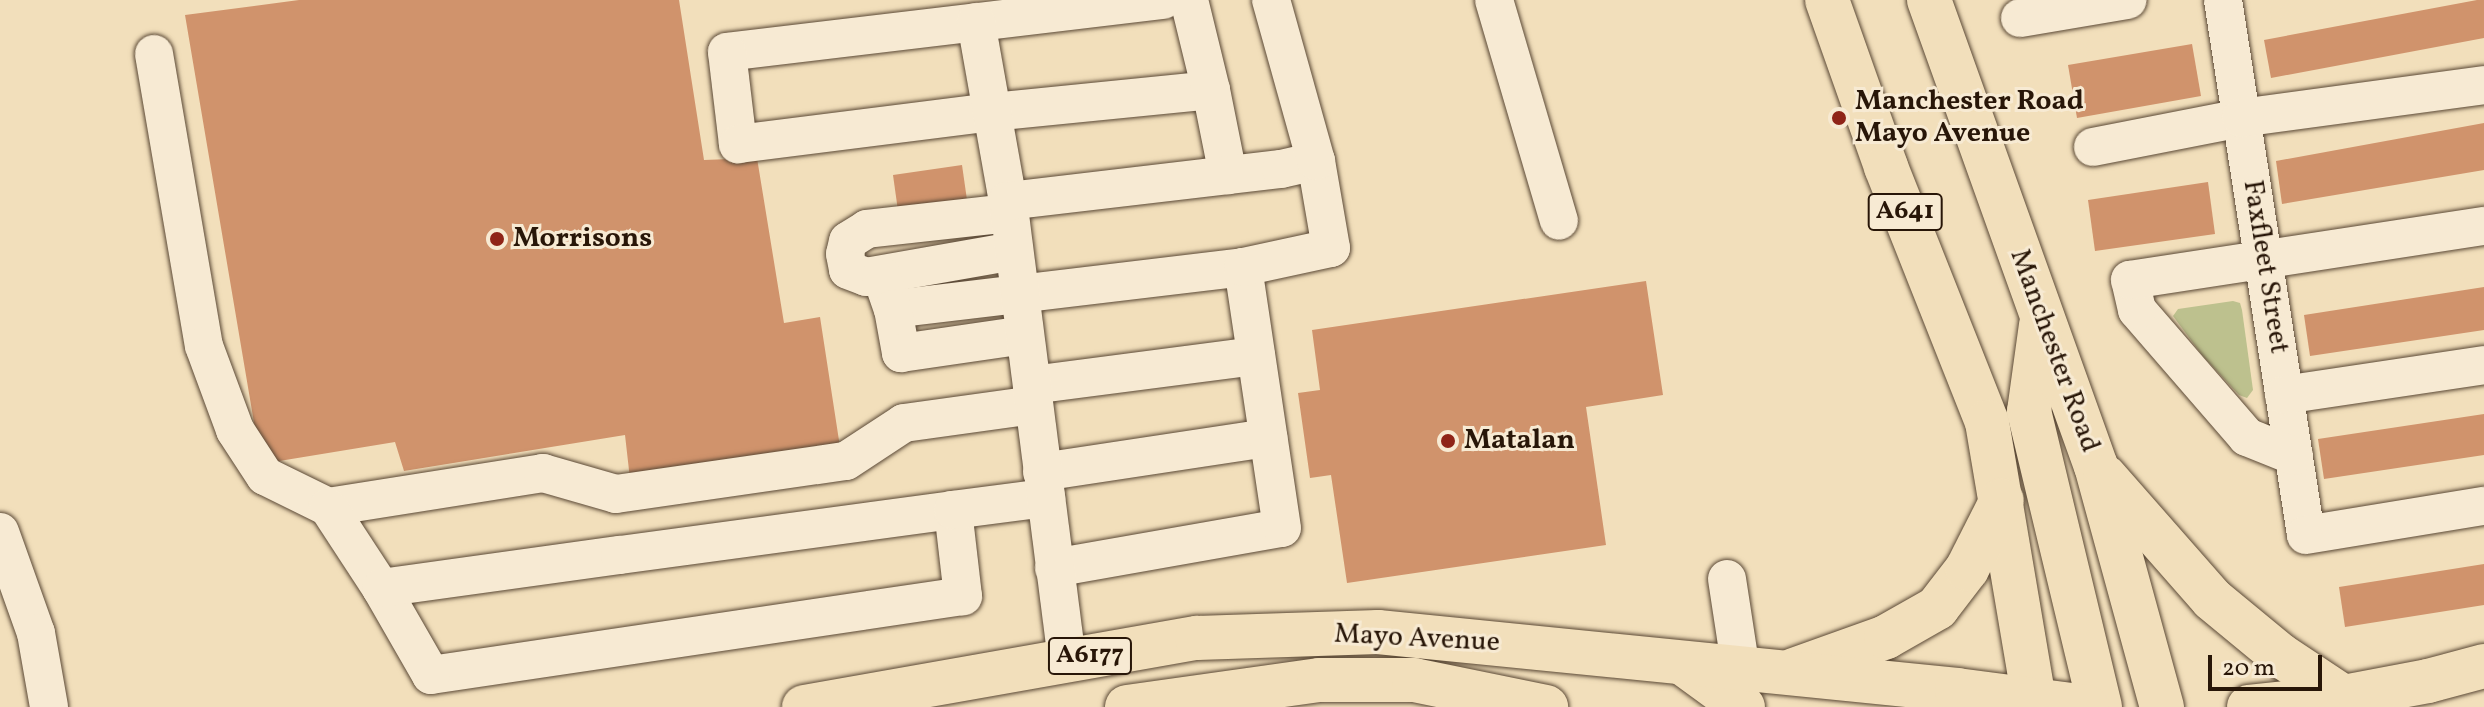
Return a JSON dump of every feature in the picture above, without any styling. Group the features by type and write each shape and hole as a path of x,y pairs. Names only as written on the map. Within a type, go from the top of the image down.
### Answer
{"main road":[{"name":"A641","path":"1827,0 1886,167 1987,422 2036,704"},
{"name":"Manchester Road","path":"1929,0 2096,466 2162,707"},
{"path":"2042,319 2029,411 2100,707"},
{"path":"2096,466 2212,599 2280,655 2343,697"},
{"path":"1745,688 1886,637 1937,608 1967,569 2002,500"},
{"name":"Mayo Avenue","path":"804,707 1197,638 1378,632 1682,663 1745,688"},
{"path":"2249,707 2343,697 2428,681 2484,666"},
{"name":"Mayo Avenue","path":"1127,707 1319,680 1414,680 1533,705"},
{"path":"1745,688 2087,707"}],"street":[{"path":"1163,0 727,52 738,144 992,112 1211,90"},
{"path":"1189,0 1228,175"},
{"path":"1271,0 1316,161 1331,248 1243,267 1020,295 887,292 866,277 848,270 848,241 867,229 1316,161"},
{"path":"1494,0 1559,221"},
{"path":"2020,18 2128,0"},
{"name":"Faxfleet Street","path":"2223,0 2306,535 2484,506"},
{"path":"976,22 1008,207 1067,660"},
{"path":"154,54 204,346 235,430 265,476 328,507 381,588 431,675 963,596 953,510"},
{"path":"2093,147 2241,118 2484,85"},
{"path":"2294,456 2247,437 2137,310 2130,280 2484,226"},
{"path":"887,292 1014,251"},
{"path":"1054,568 1282,528 1243,267"},
{"path":"887,292 901,353 1025,335"},
{"path":"328,507 543,473 616,494 846,461 904,423 1033,395 1256,356"},
{"path":"2284,395 2484,365"},
{"path":"381,588 953,510 1044,485 1268,438"},
{"path":"0,532 36,633 49,707"},
{"path":"1727,579 1745,688"}],"green space":[{"path":"2233,301 2240,303 2242,310 2253,390 2247,398 2239,395 2202,355 2173,316 2178,309"}],"building":[{"name":"Morrisons","path":"299,0 679,0 704,160 757,158 784,323 820,317 840,447 630,479 625,435 404,471 395,442 261,464 185,15"},
{"path":"2484,0 2484,38 2271,78 2264,40"},
{"path":"2192,44 2201,96 2077,118 2068,65"},
{"path":"2484,123 2484,170 2282,204 2276,161"},
{"path":"962,165 968,207 899,218 893,175"},
{"path":"2208,182 2215,234 2095,251 2088,200"},
{"name":"Matalan","path":"1646,281 1663,395 1586,407 1606,545 1347,583 1331,475 1310,478 1298,393 1320,390 1312,330"},
{"path":"2484,287 2484,330 2310,356 2304,315"},
{"path":"2484,414 2484,455 2324,479 2318,439"},
{"path":"2484,564 2484,605 2345,627 2339,587"}],"place":[{"name":"Manchester Road Mayo Avenue","path":"1839,118"},
{"name":"Morrisons","path":"497,239"},
{"name":"Matalan","path":"1448,441"}]}
